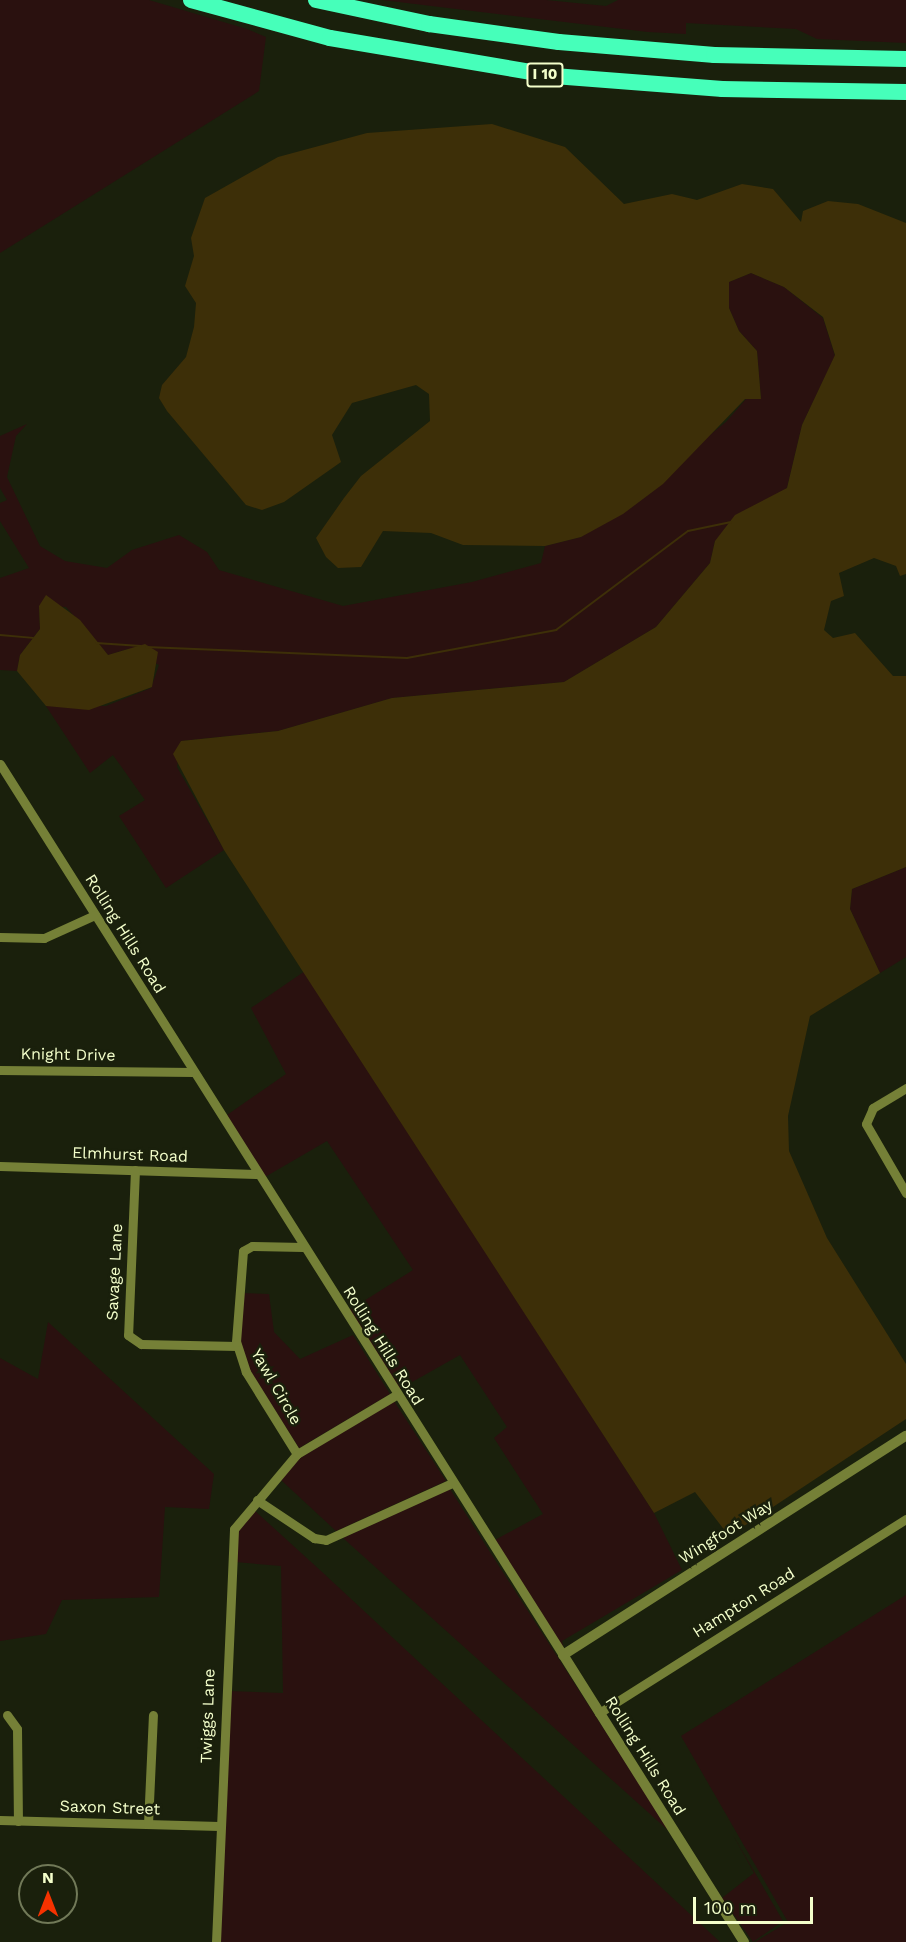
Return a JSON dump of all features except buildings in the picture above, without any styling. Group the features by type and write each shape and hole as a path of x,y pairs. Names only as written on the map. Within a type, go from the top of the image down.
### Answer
{"highway":[{"name":"I 10","path":"191,0 330,38 554,76 722,89 906,92"},
{"name":"I 10","path":"316,0 471,32 569,43 714,55 906,59"}],"street":[{"name":"Rolling Hills Road","path":"0,764 396,1395 744,1942"},
{"path":"0,937 44,938 95,915"},
{"name":"Knight Drive","path":"0,1070 194,1072"},
{"path":"906,1088 867,1115 867,1130 906,1193"},
{"name":"Elmhurst Road","path":"0,1166 258,1174"},
{"name":"Savage Lane","path":"135,1170 128,1335 141,1344 237,1346"},
{"name":"Yawl Circle","path":"297,1454 246,1372 237,1346 243,1251 252,1246 303,1247"},
{"path":"396,1395 297,1454 257,1500 314,1538 326,1540 452,1483"},
{"name":"Wingfoot Way","path":"563,1655 906,1436"},
{"name":"Twiggs Lane","path":"216,1942 232,1537 257,1500"},
{"name":"Hampton Road","path":"599,1713 906,1519"},
{"path":"7,1715 17,1728 18,1821"},
{"path":"148,1824 153,1715"},
{"name":"Saxon Street","path":"0,1820 219,1826"}],"shaded area":[{"path":"0,0 149,0 247,29 266,37 259,91 0,253"},
{"path":"382,0 546,0 606,6 618,0 906,0 906,43 817,39 796,29 686,23 686,34 648,32"},
{"path":"492,124 565,147 624,204 672,194 697,200 742,184 773,189 801,222 803,211 828,201 858,204 906,223 906,574 900,576 896,566 874,558 839,573 844,596 831,601 824,630 833,638 855,633 893,676 906,676 906,867 852,889 850,909 880,973 810,1016 788,1116 789,1151 827,1238 906,1364 906,1419 729,1536 695,1492 654,1513 224,850 173,754 181,741 278,731 392,698 564,682 656,627 710,563 715,541 735,515 787,488 802,425 835,355 823,317 784,287 751,273 729,282 729,308 739,331 757,351 761,399 745,399 663,484 623,514 581,537 545,546 463,545 431,533 383,531 361,567 338,568 326,557 316,538 344,498 361,476 430,421 429,394 416,385 352,403 332,435 341,462 284,502 262,510 246,505 167,411 159,398 162,385 186,357 194,327 196,303 185,286 194,256 191,238 205,198 278,157 367,133"},
{"path":"751,273 784,287 823,318 835,356 802,425 787,488 715,541 710,563 656,627 564,682 392,698 278,731 181,741 177,767 224,850 166,888 119,816 145,800 113,755 90,773 46,706 106,706 151,688 159,665 128,649 108,655 66,607 39,606 40,629 20,655 17,671 0,670 0,578 29,568 0,521 0,503 7,500 0,488 0,436 27,424 16,436 7,477 40,546 65,561 107,568 132,550 179,535 207,552 219,570 343,606 472,582 541,563 545,546 581,537 726,422 746,399 761,399 757,351 739,331 729,308 729,282"},
{"path":"46,595 80,620 108,655 145,644 158,652 152,687 89,710 46,706 17,671 20,655 40,629 39,606"},
{"path":"906,867 906,957 880,973 850,909 852,889"},
{"path":"305,971 654,1513 682,1570 562,1641 564,1649 493,1541 543,1514 494,1438 507,1427 460,1355 398,1390 348,1311 413,1270 327,1141 265,1177 227,1115 286,1074 251,1008"},
{"path":"242,1293 269,1294 274,1332 300,1359 353,1335 390,1394 299,1448 249,1369 240,1342"},
{"path":"48,1322 214,1474 209,1509 165,1507 159,1597 62,1600 46,1634 0,1641 0,1358 38,1379"},
{"path":"394,1401 446,1481 336,1531 281,1480 300,1458"},
{"path":"450,1489 488,1549 670,1832 343,1538"},
{"path":"254,1510 720,1942 220,1942 228,1691 283,1693 281,1566 235,1562 238,1532"},
{"path":"906,1595 906,1942 755,1942 788,1922 681,1736"},
{"path":"733,1835 783,1921 753,1942 722,1898 754,1873"}],"waterway":[{"path":"146,647 407,658 556,630 688,531 731,522"},
{"path":"0,635 33,638"},
{"path":"96,643 141,646"}]}
